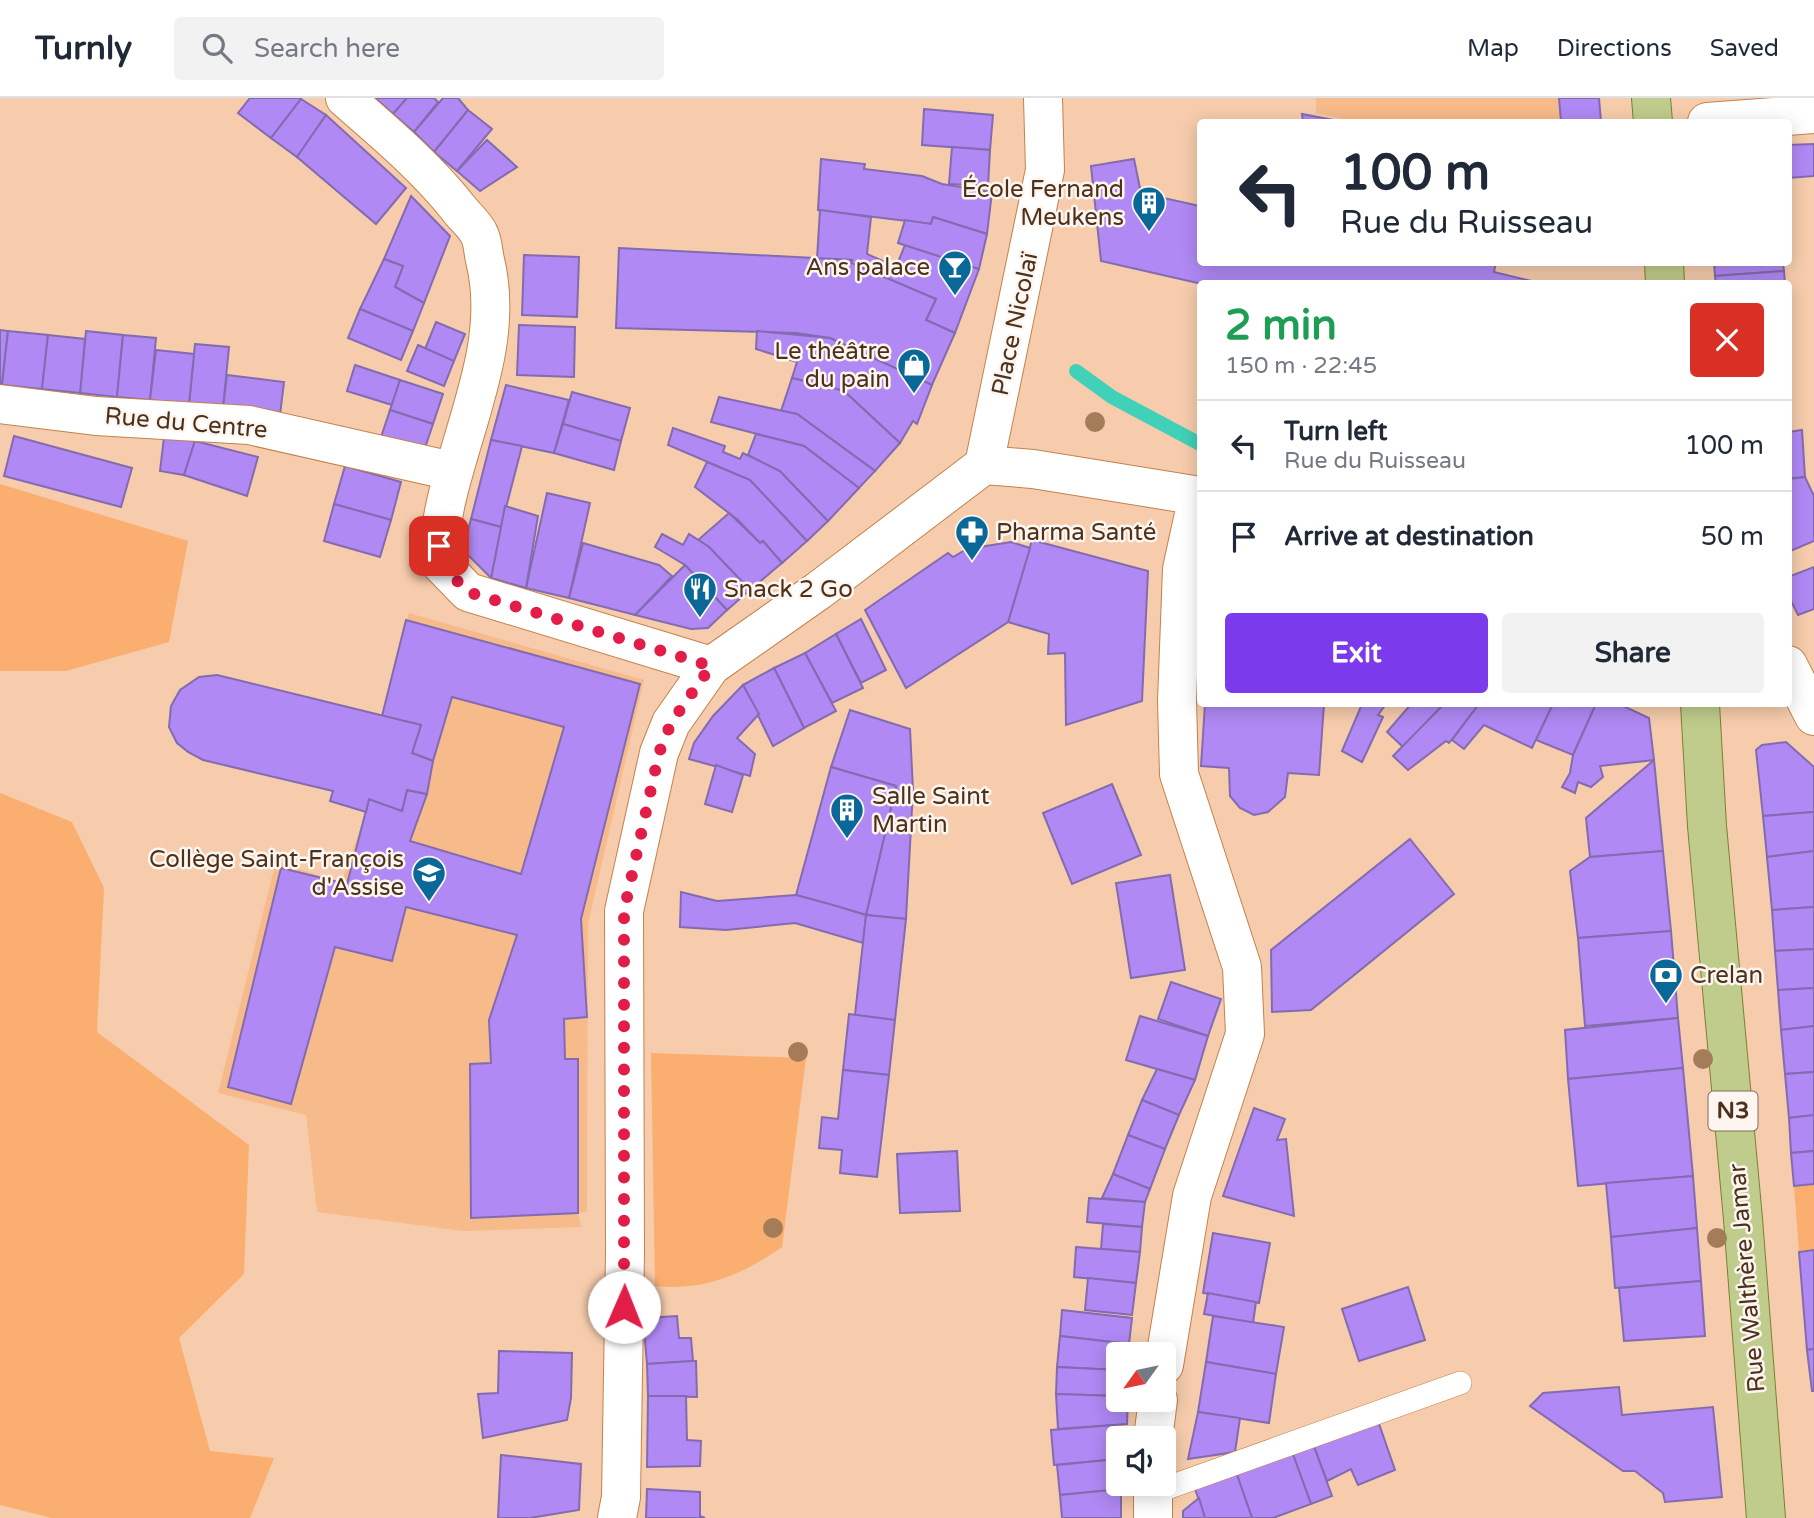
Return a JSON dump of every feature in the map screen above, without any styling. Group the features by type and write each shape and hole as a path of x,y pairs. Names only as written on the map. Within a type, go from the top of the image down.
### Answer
{"main road":[{"path":"1651,98 1653,119"},
{"name":"Rue Walthère Jamar","path":"1700,707 1707,826 1744,1219 1766,1518"}],"street":[{"path":"345,98 436,181 479,234 491,284 493,308 488,349 452,471 439,531 438,561 468,592 711,666"},
{"name":"Place Nicolaï","path":"985,465 1031,250 1045,170 1043,98"},
{"path":"1747,119 1814,114"},
{"name":"Rue du Centre","path":"0,404 96,416 249,425 452,471"},
{"path":"617,1518 621,1497 625,1253 624,911 659,753 671,723 711,666 818,591 985,465 1033,469 1197,496"},
{"path":"1168,1342 1192,1196 1245,1034 1242,967 1179,774 1177,701 1182,569 1197,505"},
{"path":"1799,676 1814,716"}],"lane":[{"path":"1153,1498 1460,1383"}],"shaded area":[{"path":"1316,98 1599,98 1601,119 1343,119 1316,113"},
{"path":"0,484 188,541 169,642 66,671 0,671"},
{"name":"Collège Saint-François d'Assise","path":"409,613 644,680 588,924 587,1212 578,1213 581,1227 463,1231 317,1212 306,1115 218,1093 276,861 341,883 366,812 427,794 434,757 382,716"},
{"path":"0,793 72,822 104,888 97,1032 249,1145 244,1274 179,1338 210,1451 274,1458 250,1518 52,1518 0,1505"},
{"path":"651,1053 806,1058 782,1247 752,1266 722,1279 690,1286 655,1286"},
{"path":"1814,1184 1814,1250 1799,1252 1794,1186"}],"building":[{"path":"250,98 301,99 271,138 238,113"},
{"path":"375,98 407,98 393,114"},
{"path":"407,98 434,98 438,102 414,132 393,114"},
{"path":"443,98 458,98 468,110 434,152 414,132"},
{"path":"1559,98 1599,98 1601,119 1561,119"},
{"path":"301,99 326,115 297,157 271,138"},
{"path":"924,109 993,115 990,150 922,145"},
{"path":"468,110 492,129 457,171 434,152"},
{"path":"1302,114 1328,119 1303,119"},
{"path":"326,115 406,188 376,224 297,157"},
{"path":"487,140 517,167 480,191 457,171"},
{"path":"1814,144 1814,176 1792,178 1792,145"},
{"path":"952,147 990,150 988,186 949,184"},
{"path":"821,159 865,164 864,169 922,176 942,184 992,192 987,234 933,217 931,224 818,210"},
{"name":"École Fernand Meukens","path":"1134,159 1141,193 1197,205 1197,266 1495,266 1494,272 1527,280 1197,280 1197,283 1101,261 1091,166"},
{"path":"411,196 450,236 424,303 395,287 403,266 384,259"},
{"path":"820,210 871,217 867,254 896,267 905,245 979,269 955,333 926,320 936,299 851,263 852,260 817,259"},
{"path":"933,217 987,234 979,269 898,243 905,220 931,224"},
{"path":"619,248 852,260 851,263 936,299 926,320 955,333 932,385 830,338 796,333 616,328"},
{"path":"524,255 579,257 577,317 522,315"},
{"path":"384,259 403,266 395,287 424,303 413,331 360,309"},
{"path":"1714,266 1783,266 1784,271 1715,276"},
{"path":"1784,271 1785,280 1716,280 1715,276"},
{"path":"360,309 413,331 401,360 348,338"},
{"path":"436,322 465,334 454,361 425,349"},
{"path":"519,325 575,327 574,377 517,375"},
{"path":"0,330 8,331 2,385 0,385"},
{"path":"8,331 48,335 42,389 2,385"},
{"path":"86,331 123,335 117,397 80,393"},
{"path":"757,331 830,338 932,385 917,424 913,421 900,443 844,391 792,378 797,362 756,349"},
{"path":"48,335 85,339 80,393 42,389"},
{"path":"123,335 156,338 150,400 117,397"},
{"path":"195,344 229,347 223,408 189,404"},
{"path":"418,345 454,361 444,386 407,371"},
{"path":"156,350 194,354 189,404 150,400"},
{"path":"355,365 400,380 392,405 347,391"},
{"path":"227,375 284,382 280,415 223,408"},
{"path":"792,378 844,391 900,443 875,471 797,414 781,411"},
{"path":"400,380 443,394 433,424 390,410"},
{"path":"506,385 569,400 554,453 491,440"},
{"path":"572,392 630,408 621,441 563,424"},
{"path":"719,397 797,414 875,471 859,488 804,446 711,422"},
{"path":"390,410 433,424 424,451 381,437"},
{"path":"563,424 621,441 614,470 554,453"},
{"path":"673,428 725,446 723,452 740,459 743,453 780,471 828,521 807,541 750,480 668,445"},
{"path":"1802,430 1805,477 1792,479 1792,431"},
{"path":"756,434 804,446 859,488 828,521 780,471 748,455"},
{"path":"14,436 132,468 121,507 4,476"},
{"path":"164,437 195,441 184,475 160,471"},
{"path":"491,440 522,446 501,527 471,519"},
{"path":"195,441 258,457 247,496 184,475"},
{"path":"707,462 750,480 807,541 782,563 763,541 760,543 738,520 695,487"},
{"path":"345,466 401,482 391,520 334,504"},
{"path":"1805,477 1814,496 1814,541 1792,550 1792,479"},
{"path":"547,493 590,503 569,598 526,588"},
{"path":"334,504 391,520 380,557 324,541"},
{"path":"505,506 538,516 526,588 491,578"},
{"path":"729,513 760,543 763,541 782,563 750,590 709,547 698,540"},
{"path":"471,519 501,527 491,578 463,550"},
{"path":"662,534 683,545 689,534 709,547 750,590 727,610 685,565 655,547"},
{"path":"1032,540 1148,571 1142,701 1066,725 1065,653 1048,654 1049,634 1008,622"},
{"path":"1011,542 1030,548 1008,622 906,688 865,610 948,553 953,557 967,549"},
{"path":"583,543 659,565 672,576 635,615 569,598"},
{"path":"685,565 727,610 708,628 691,629 635,615"},
{"path":"1814,567 1814,609 1798,615 1792,603 1792,575"},
{"path":"861,619 886,670 861,683 836,634"},
{"path":"406,620 640,684 581,919 587,1017 564,1019 565,1059 578,1059 578,1213 471,1218 470,1064 491,1063 489,1020 517,935 406,907 392,961 335,947 291,1104 228,1087 281,868 347,884 369,799 402,811 407,790 427,794 410,841 521,874 564,727 452,697 433,761 412,753 421,725 382,716"},
{"path":"836,634 863,688 832,703 805,653"},
{"path":"805,653 836,711 804,728 774,668"},
{"path":"774,668 804,728 773,746 743,685"},
{"path":"217,675 421,725 412,753 433,761 427,794 407,790 402,811 369,799 366,812 330,801 333,791 203,760 188,752 177,743 169,727 171,706 180,690 199,677"},
{"path":"743,685 759,714 737,738 755,754 750,776 689,759 694,743 713,716"},
{"path":"1205,707 1324,707 1319,775 1288,773 1285,797 1268,812 1254,815 1240,808 1230,796 1229,768 1201,766"},
{"path":"1361,707 1384,707 1378,715 1383,717 1362,762 1342,751"},
{"path":"1408,707 1441,707 1403,747 1387,732"},
{"path":"1441,707 1477,707 1449,743 1446,741 1408,770 1393,756"},
{"path":"1477,707 1552,707 1532,748 1484,725 1464,749 1452,740"},
{"path":"1552,707 1595,707 1573,755 1536,740"},
{"path":"1595,707 1625,707 1649,718 1654,760 1600,766 1603,777 1591,787 1578,782 1575,793 1562,787 1570,773 1573,755"},
{"path":"850,710 910,729 913,790 906,919 866,915 896,786 831,767"},
{"path":"1786,742 1814,767 1814,812 1763,816 1756,750 1762,745"},
{"path":"1654,760 1663,851 1590,857 1586,818"},
{"path":"716,765 743,775 732,812 705,804"},
{"name":"Salle Saint Martin","path":"831,767 896,786 866,915 796,895"},
{"path":"1112,784 1141,855 1072,884 1043,813"},
{"path":"1814,812 1814,851 1767,857 1763,816"},
{"path":"1410,839 1454,894 1311,1010 1272,1012 1271,950"},
{"path":"1663,851 1671,931 1578,938 1570,871 1590,857"},
{"path":"1814,851 1814,907 1772,910 1767,857"},
{"path":"1170,875 1185,970 1131,978 1116,883"},
{"path":"681,892 717,901 796,895 833,905 866,915 863,943 795,923 726,930 680,927"},
{"path":"1814,907 1814,949 1775,951 1772,910"},
{"path":"866,915 906,919 895,1020 855,1015"},
{"path":"1671,931 1678,1018 1585,1026 1578,938"},
{"path":"1814,949 1814,988 1778,990 1775,951"},
{"path":"1171,982 1221,999 1208,1036 1158,1019"},
{"path":"1814,988 1814,1026 1781,1030 1778,990"},
{"path":"849,1014 895,1020 889,1075 843,1070"},
{"path":"1140,1016 1208,1036 1195,1080 1126,1060"},
{"path":"1678,1018 1683,1068 1568,1079 1565,1030"},
{"path":"1814,1026 1814,1072 1785,1074 1781,1030"},
{"path":"1683,1068 1693,1176 1578,1186 1568,1079"},
{"path":"1157,1069 1195,1080 1179,1115 1142,1100"},
{"path":"843,1070 889,1075 877,1177 840,1173 842,1150 819,1148 822,1117 838,1119"},
{"path":"1814,1072 1814,1115 1789,1118 1785,1074"},
{"path":"1142,1100 1179,1115 1165,1149 1128,1135"},
{"path":"1254,1108 1285,1119 1277,1140 1286,1139 1294,1216 1223,1196"},
{"path":"1814,1115 1814,1151 1791,1153 1789,1118"},
{"path":"1128,1135 1165,1149 1150,1189 1113,1174"},
{"path":"957,1151 960,1211 900,1213 897,1154"},
{"path":"1814,1151 1814,1184 1794,1186 1791,1153"},
{"path":"1113,1174 1150,1189 1145,1202 1102,1198"},
{"path":"1693,1176 1697,1228 1611,1237 1606,1183"},
{"path":"1089,1198 1145,1202 1142,1227 1087,1222"},
{"path":"1103,1224 1142,1227 1140,1252 1101,1249"},
{"path":"1697,1228 1701,1281 1615,1288 1611,1237"},
{"path":"1213,1233 1270,1243 1259,1303 1203,1293"},
{"path":"1076,1247 1140,1252 1136,1283 1074,1277"},
{"path":"1814,1250 1814,1349 1807,1350 1799,1252"},
{"path":"1088,1278 1136,1283 1132,1315 1085,1310"},
{"path":"1701,1281 1705,1336 1624,1341 1619,1288"},
{"path":"1408,1287 1425,1340 1359,1361 1342,1309"},
{"path":"1208,1293 1256,1302 1253,1323 1204,1314"},
{"path":"1062,1310 1132,1318 1129,1342 1060,1336"},
{"path":"677,1316 679,1338 691,1338 693,1361 647,1364 643,1318"},
{"path":"1213,1316 1284,1327 1276,1374 1206,1362"},
{"path":"1060,1336 1112,1342 1106,1342 1106,1369 1057,1367"},
{"path":"1814,1349 1814,1391 1812,1391 1807,1350"},
{"path":"499,1351 572,1353 571,1398 567,1420 483,1438 478,1394 498,1393"},
{"path":"696,1361 697,1397 648,1396 647,1364"},
{"path":"1206,1362 1276,1374 1269,1423 1198,1412"},
{"path":"1057,1367 1106,1369 1106,1396 1056,1394"},
{"path":"1619,1387 1622,1415 1713,1407 1722,1497 1665,1502 1663,1493 1635,1471 1623,1471 1530,1406 1543,1393"},
{"path":"1056,1394 1106,1396 1106,1412 1128,1412 1127,1424 1058,1429"},
{"path":"648,1396 686,1396 687,1440 701,1441 700,1466 647,1467"},
{"path":"1198,1412 1240,1418 1235,1452 1188,1459"},
{"path":"1377,1418 1395,1470 1358,1485 1351,1469 1327,1481 1312,1441"},
{"path":"1115,1425 1115,1426 1106,1426 1106,1460 1054,1465 1051,1430"},
{"path":"1312,1441 1332,1496 1311,1504 1291,1449"},
{"path":"1291,1449 1311,1504 1273,1518 1252,1518 1236,1472"},
{"path":"501,1455 581,1464 579,1510 530,1518 498,1518"},
{"path":"1106,1460 1106,1490 1060,1495 1057,1465"},
{"path":"1236,1472 1252,1518 1205,1518 1194,1486"},
{"path":"647,1489 700,1492 700,1516 705,1518 646,1518"},
{"path":"1106,1490 1106,1496 1121,1496 1121,1518 1062,1518 1060,1495"},
{"path":"1199,1498 1205,1518 1183,1518 1183,1511"}],"waterway":[{"path":"1076,371 1112,397 1197,442"}],"place":[{"name":"École Fernand Meukens","path":"1149,233"},
{"name":"Ans palace","path":"955,297"},
{"name":"Le théâtre du pain","path":"914,395"},
{"name":"Pharma Santé","path":"972,562"},
{"name":"Snack 2 Go","path":"700,619"},
{"name":"Salle Saint Martin","path":"847,840"},
{"name":"Collège Saint-François d'Assise","path":"429,903"},
{"name":"Crelan","path":"1666,1005"}],"route":[{"path":"439,546 438,561 468,592 711,666 671,723 659,753 647,819 624,911 624,1307"}]}
